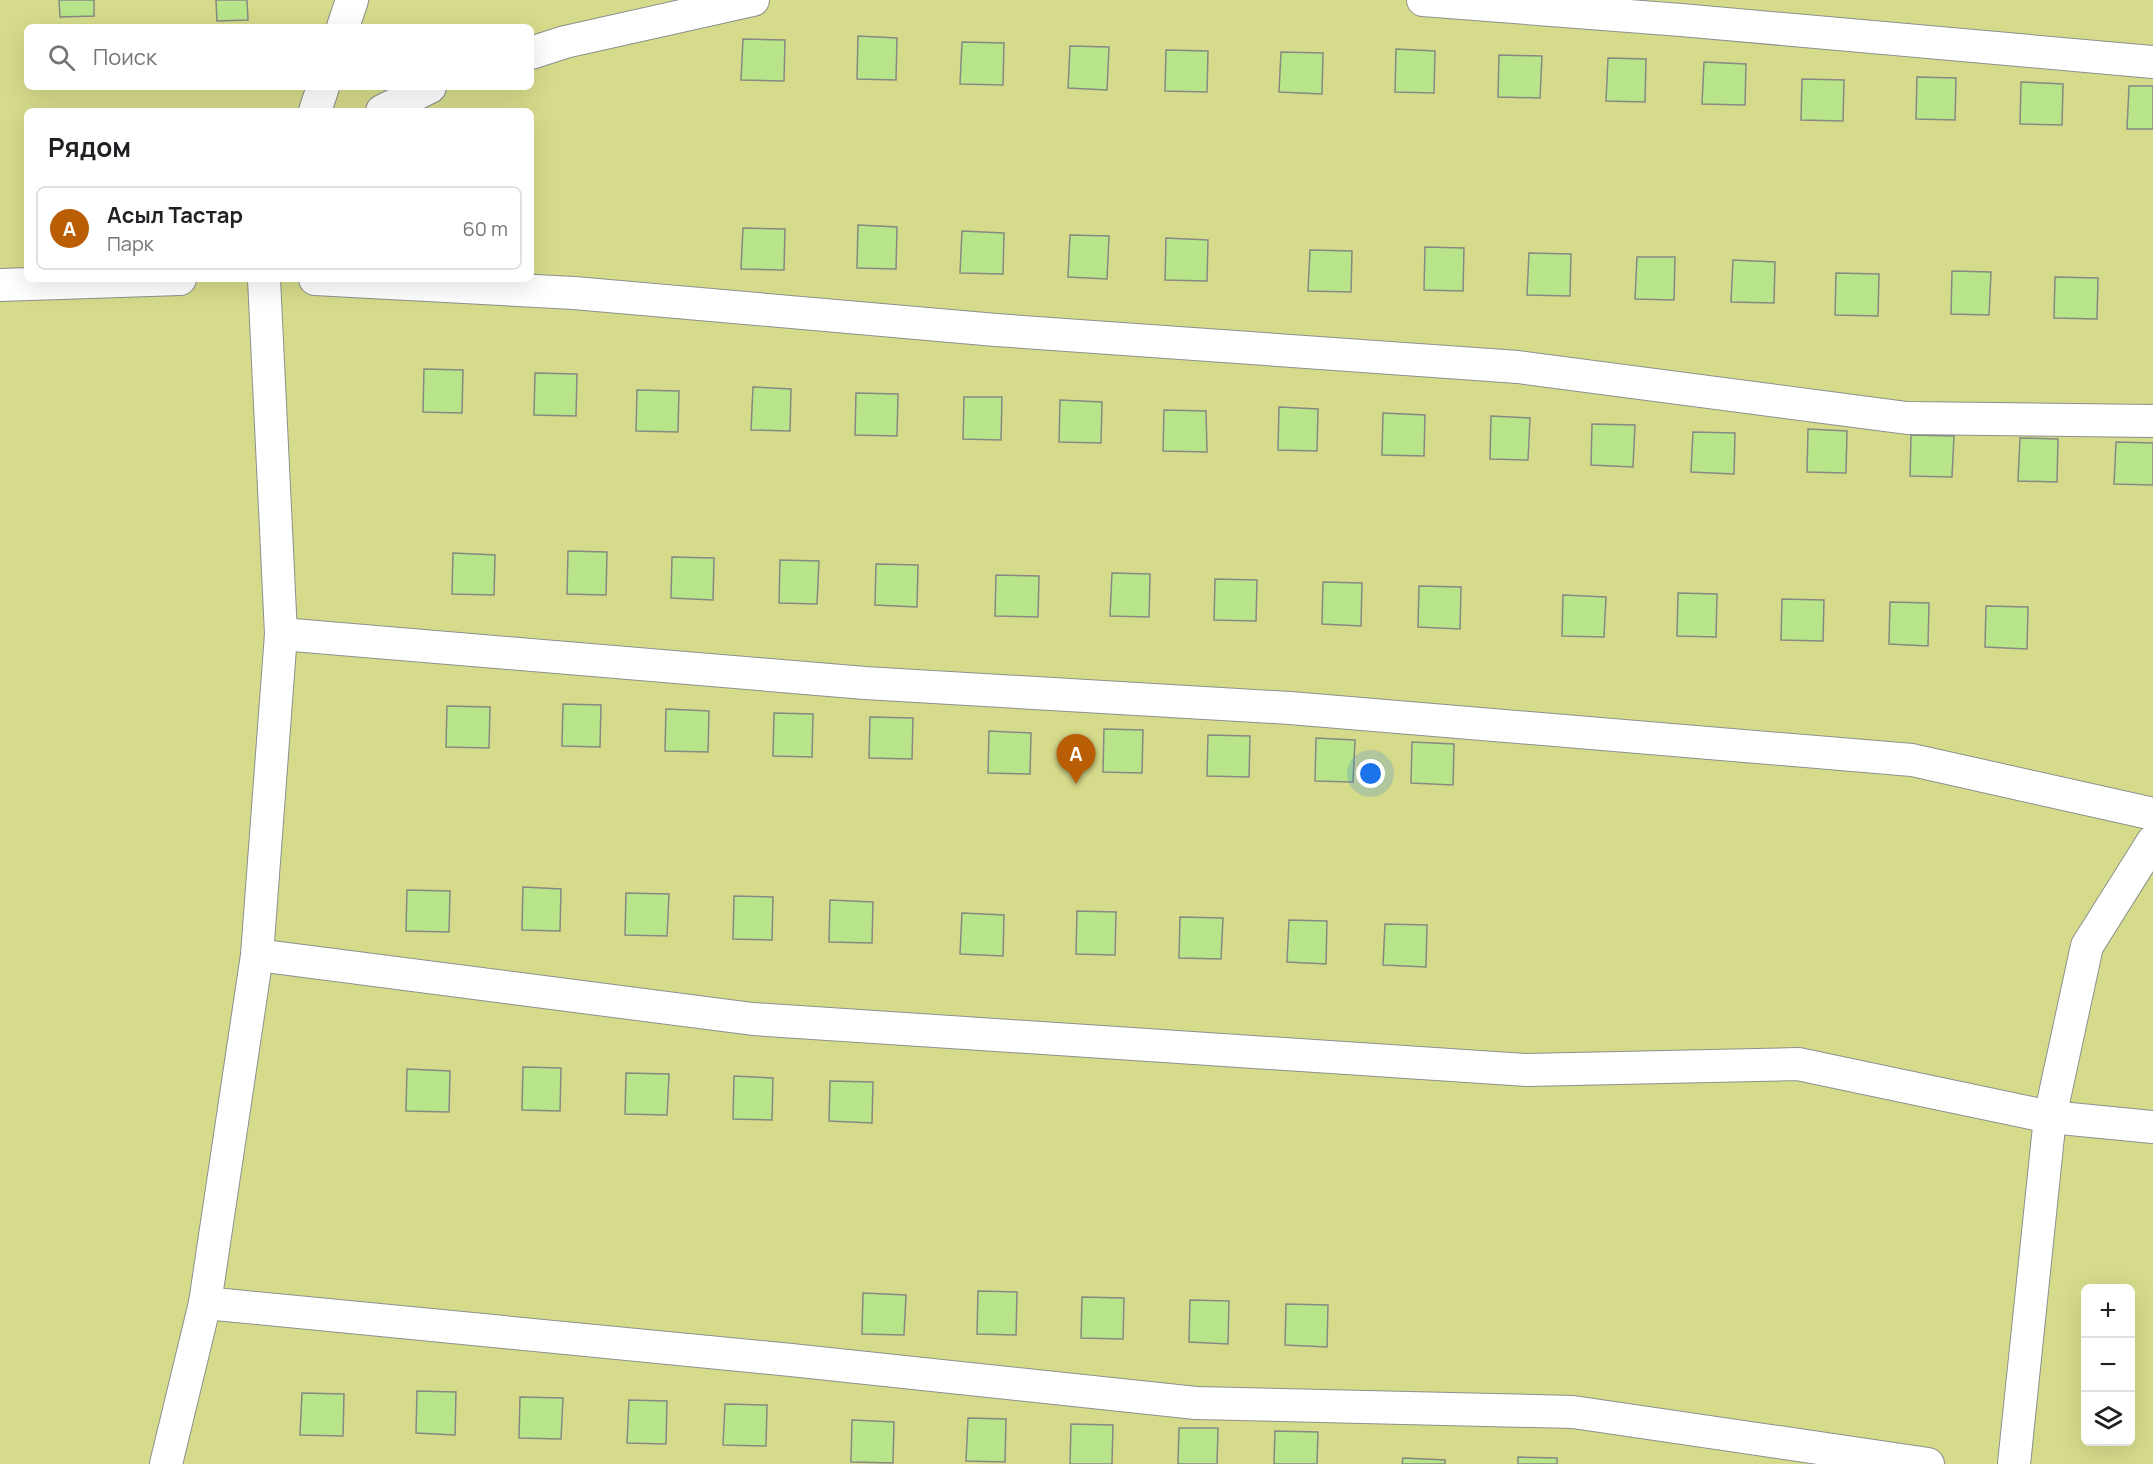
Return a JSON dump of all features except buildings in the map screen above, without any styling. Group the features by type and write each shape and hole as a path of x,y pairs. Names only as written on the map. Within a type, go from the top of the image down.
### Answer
{"street":[{"path":"344,24 352,0"},
{"path":"534,52 565,42 753,0"},
{"path":"1423,0 1681,20 2153,62"},
{"path":"316,108 322,90"},
{"path":"388,108 424,90"},
{"path":"0,285 90,282"},
{"path":"165,1464 205,1304 257,955 281,634 264,282"},
{"path":"370,282 574,293 996,330 1518,367 1907,418 2153,421"},
{"path":"281,634 865,683 1290,708 1912,760 2153,814"},
{"path":"2014,1464 2050,1117 2087,946 2153,841"},
{"path":"257,955 765,1019 1527,1070 1798,1064 2050,1117 2153,1127"},
{"path":"205,1304 779,1359 1196,1403 1573,1412 1928,1464"}],"green space":[{"path":"0,0 2153,0 2153,1464 0,1464"}],"place":[{"name":"Асыл Тастар","path":"1076,784"}]}
